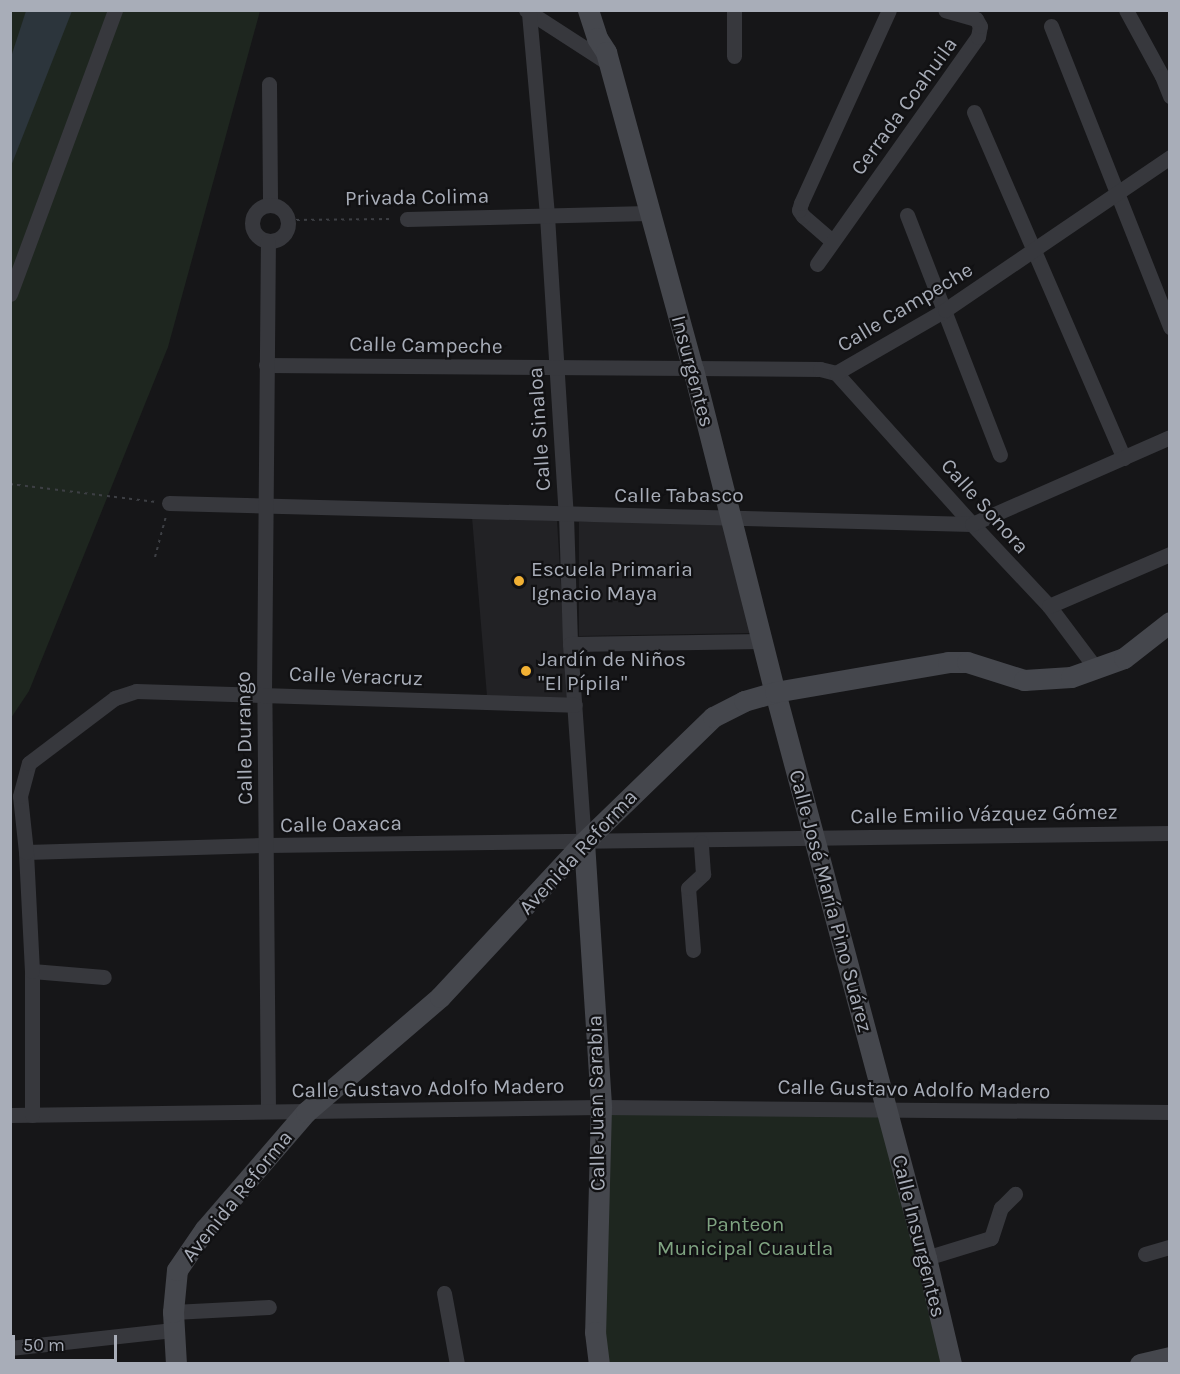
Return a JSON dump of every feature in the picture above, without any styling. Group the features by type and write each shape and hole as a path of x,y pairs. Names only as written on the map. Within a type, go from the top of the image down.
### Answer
{"street":[{"path":"10,294 115,10"},
{"name":"Insurgentes","path":"588,10 597,38 607,58 693,369 775,692"},
{"name":"Insurgentes","path":"602,10 609,37 607,58"},
{"path":"734,10 734,56"},
{"name":"Cerrada Coahuila","path":"832,242 803,216 801,203 889,10"},
{"name":"Cerrada Coahuila","path":"817,264 978,37 980,26 976,19 945,10"},
{"path":"1126,10 1162,76 1170,96"},
{"path":"528,12 607,58"},
{"name":"Calle Sinaloa","path":"528,12 546,216 566,515 570,644 584,842"},
{"path":"1051,26 1170,327"},
{"path":"269,84 270,204"},
{"path":"974,112 1124,458"},
{"name":"Calle Campeche","path":"266,364 820,369 836,373 945,310 1170,158"},
{"path":"270,204 283,208 289,220 284,236 268,242 255,236 250,222 256,209 270,204"},
{"name":"Privada Colima","path":"407,219 648,213"},
{"path":"907,215 1000,455"},
{"name":"Calle Durango","path":"268,242 264,693 268,1111"},
{"name":"Calle Sonora","path":"836,373 1049,606 1097,670"},
{"name":"Calle Tabasco","path":"169,503 972,524 1170,437"},
{"path":"1049,606 1170,554"},
{"name":"Avenida Reforma","path":"176,1364 173,1321 177,1270 206,1229 306,1112 440,997 584,842 713,717 744,701 775,692 948,662 967,662 1024,680 1071,677 1097,670 1124,658 1170,622"},
{"path":"570,644 762,641"},
{"name":"Calle Veracruz","path":"26,852 20,796 28,763 115,698 136,691 264,693 575,705"},
{"name":"Calle José María Pino Suárez","path":"775,692 887,1109"},
{"name":"Calle Emilio Vázquez Gómez","path":"584,842 701,842 813,836 1170,833"},
{"name":"Calle Oaxaca","path":"26,852 267,845 584,842"},
{"name":"Calle Juan Sarabia","path":"584,842 601,1107 596,1332 599,1364"},
{"path":"693,950 688,888 703,874 701,842"},
{"path":"26,852 32,972 32,1115"},
{"path":"32,972 104,977"},
{"name":"Calle Gustavo Adolfo Madero","path":"10,1115 601,1107 1170,1112"},
{"name":"Calle Insurgentes","path":"887,1109 951,1364"},
{"path":"926,1258 991,1238 1001,1208 1015,1194"},
{"path":"1145,1254 1170,1247"},
{"path":"444,1293 457,1364"},
{"path":"10,1348 269,1307"},
{"path":"1140,1364 1170,1357"}],"path":[{"name":"Privada Colima","path":"289,220 407,219"},
{"path":"10,484 169,503 155,557"}],"shaded area":[{"path":"26,11 72,11 11,166 11,57"},
{"name":"Escuela Primaria Ignacio Maya","path":"472,517 557,521 568,698 487,696"},
{"path":"722,521 751,633 579,636 579,522"}],"green space":[{"path":"11,11 260,11 168,347 29,691 11,718"},
{"name":"Panteon Municipal Cuautla","path":"601,1107 887,1109 951,1363 599,1364"}],"place":[{"name":"Escuela Primaria Ignacio Maya","path":"519,581"},
{"name":"Jardín de Niños \"El Pípila\"","path":"526,671"}]}
